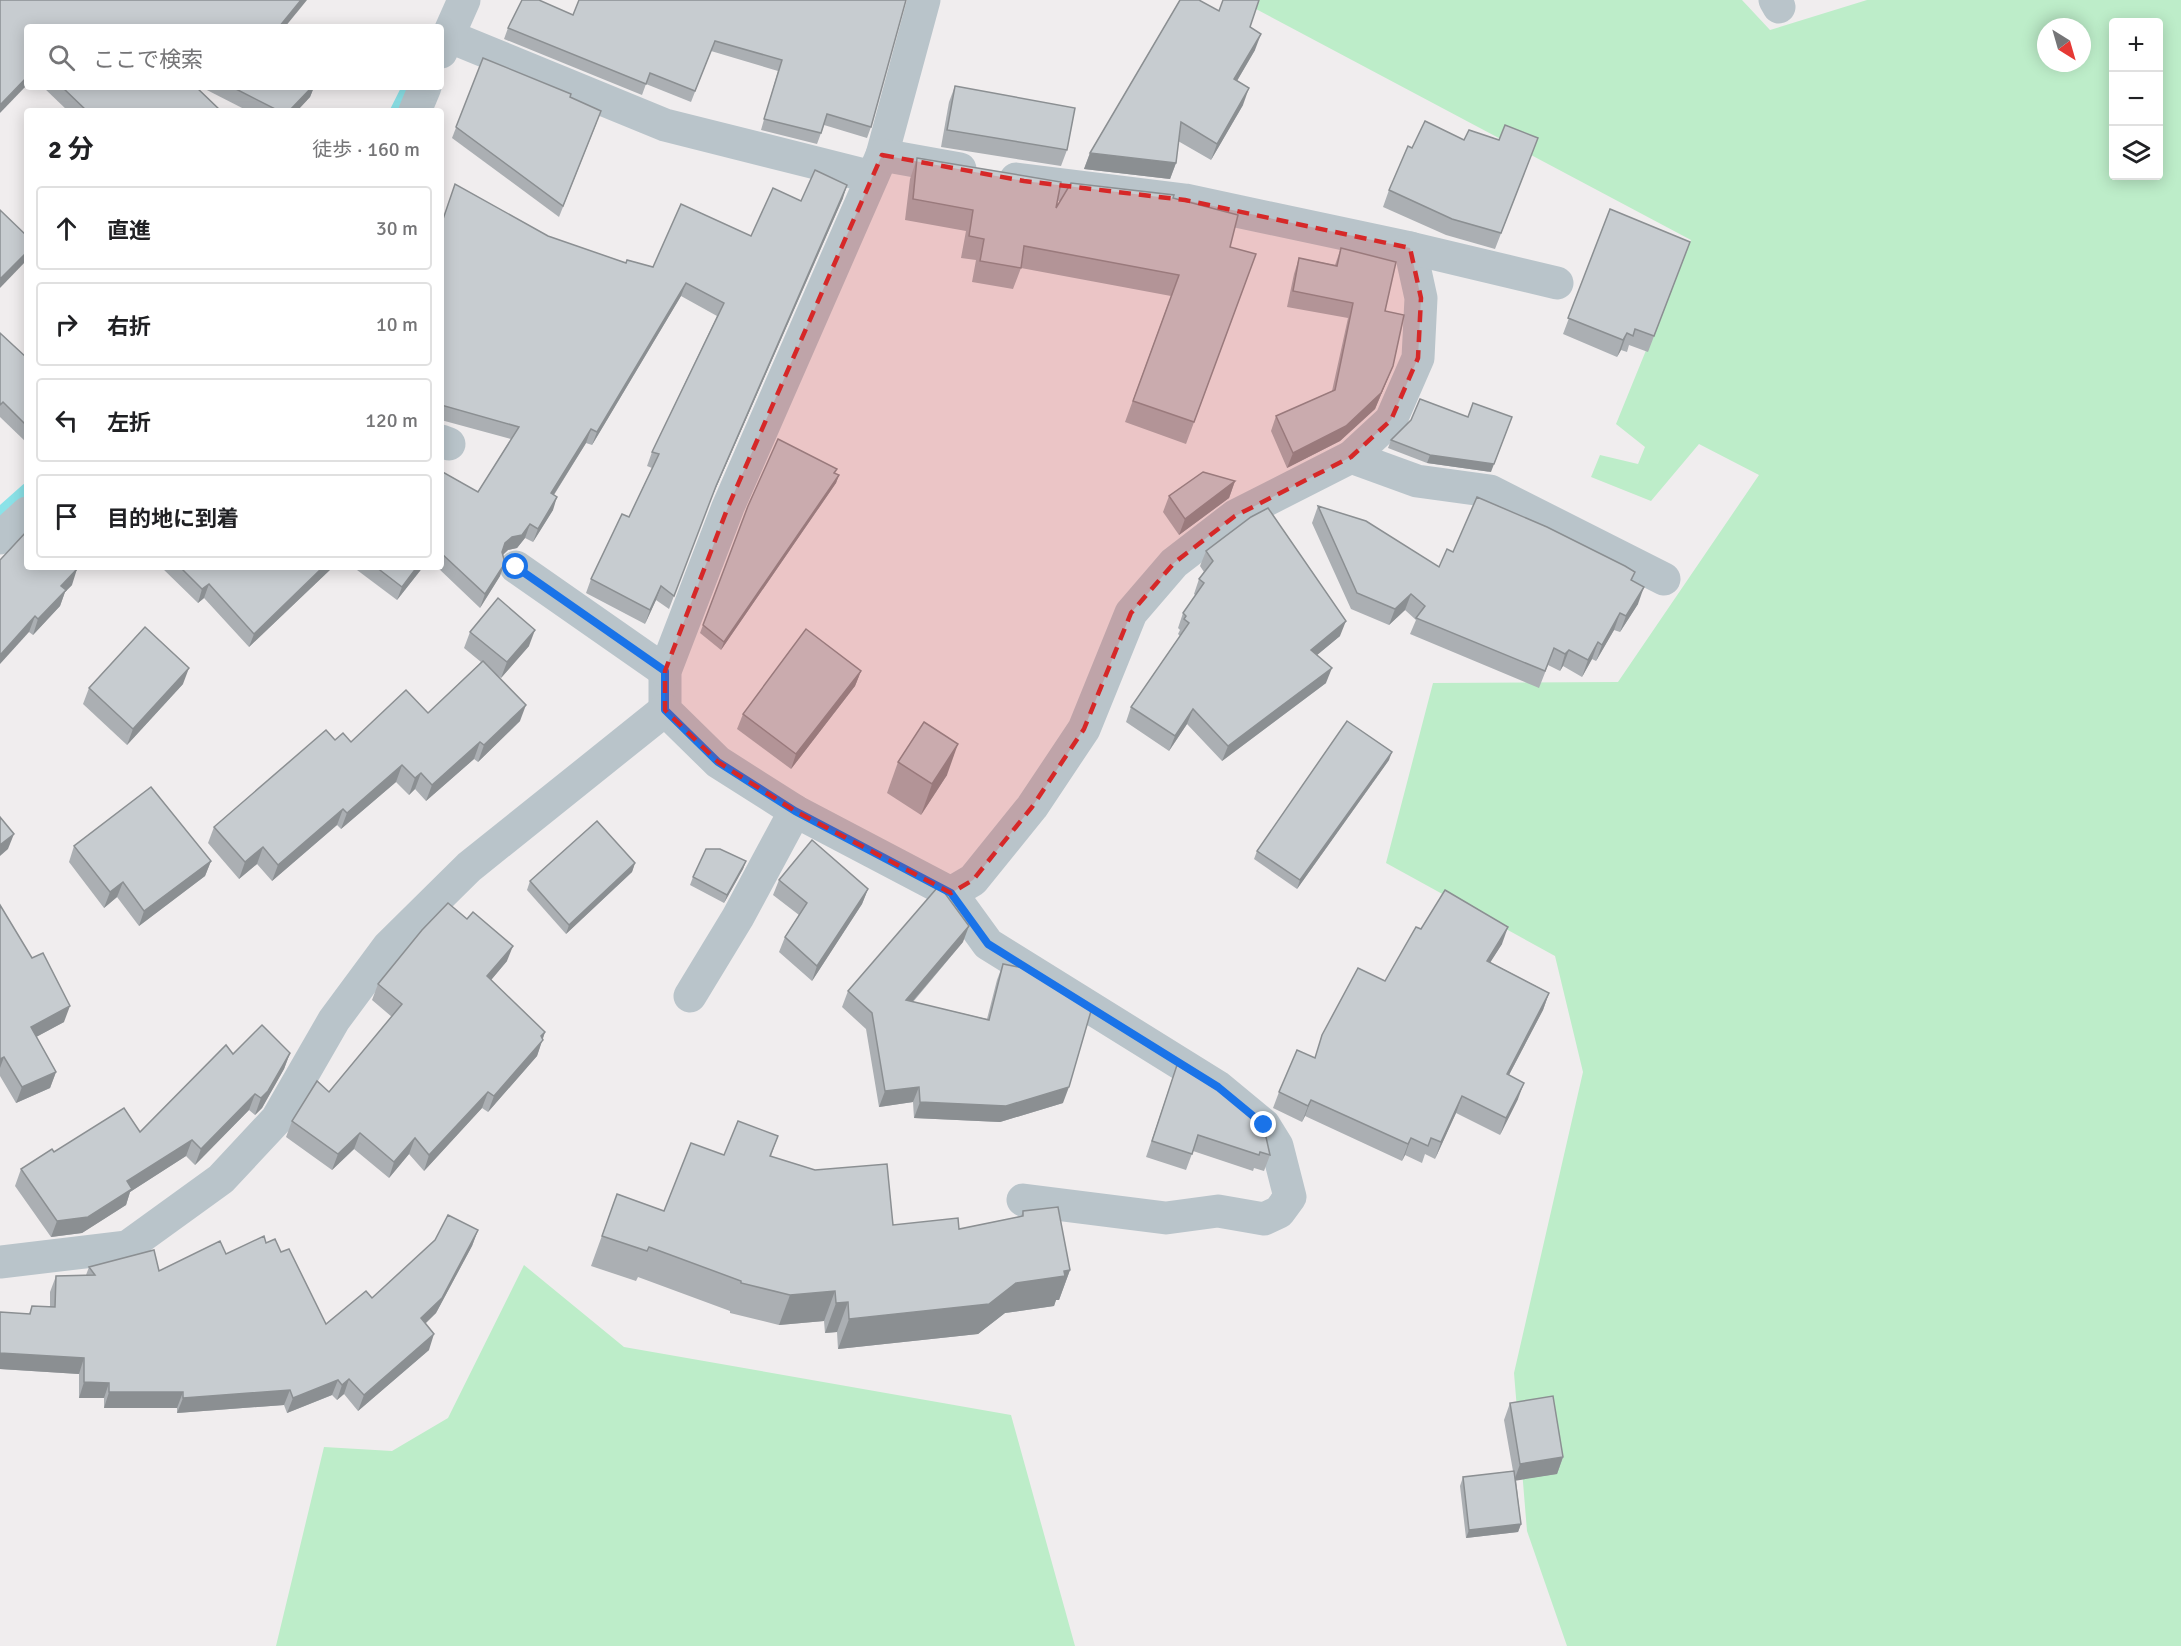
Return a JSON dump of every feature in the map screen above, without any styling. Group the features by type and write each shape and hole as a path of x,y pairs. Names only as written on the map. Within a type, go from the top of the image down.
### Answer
{"street":[{"path":"464,0 445,44 665,125 877,166 1185,200 1410,248 1557,283"},
{"path":"924,0 877,166 728,507 665,671 665,710 718,762 795,811 951,893 988,944 1218,1087 1264,1125 1277,1146 1290,1197 1279,1212 1264,1219 1218,1211 1166,1218 1023,1200"},
{"path":"416,108 424,90"},
{"path":"951,893 973,880 1032,807 1084,729 1131,613 1174,563 1235,516 1351,457 1391,420 1418,358 1421,298 1410,248"},
{"path":"1351,457 1417,481 1490,491 1664,579"},
{"path":"0,538 24,516"},
{"path":"516,567 665,671"},
{"path":"0,1262 127,1246 221,1179 277,1119 334,1020 388,947 469,867 665,710"},
{"path":"690,996 738,917 795,811"}],"highlighted area":[{"path":"882,155 1024,181 1185,200 1410,248 1421,298 1418,358 1391,420 1351,457 1235,516 1174,563 1131,613 1084,729 1032,807 973,880 951,893 795,811 718,762 665,710 665,671 728,507"}],"green space":[{"path":"1239,0 1742,0 1770,30 1867,0 2181,0 2181,1646 1567,1646 1527,1531 1514,1373 1583,1072 1555,956 1386,863 1433,683 1618,682 1759,475 1699,444 1651,501 1591,477 1600,455 1638,464 1645,447 1616,424 1691,240"},
{"path":"524,1265 624,1347 1011,1415 1075,1646 276,1646 324,1447 392,1451 448,1418"}],"building":[{"path":"0,0 301,0 281,24 24,24 24,80 0,105"},
{"path":"522,0 539,0 573,15 579,0 906,0 871,127 827,114 821,133 764,119 782,60 715,41 695,91 650,73 646,84 508,28"},
{"path":"1180,0 1199,0 1219,11 1223,0 1259,0 1250,27 1261,34 1234,79 1249,88 1217,144 1181,122 1176,163 1090,153"},
{"path":"483,58 571,94 570,97 601,111 563,206 456,127"},
{"path":"955,86 1075,108 1067,150 947,130"},
{"path":"65,90 199,90 218,108 84,108"},
{"path":"238,90 309,90 292,108 273,108"},
{"path":"1425,121 1464,140 1469,130 1499,140 1505,125 1538,138 1501,233 1452,219 1389,190 1408,146 1412,148"},
{"path":"917,158 1061,182 1056,208 1071,183 1174,195 1173,198 1238,215 1230,247 1256,254 1194,422 1133,401 1179,275 1024,246 1021,268 980,261 984,239 969,236 973,210 913,199"},
{"path":"815,170 847,185 716,486 674,596 661,586 650,610 591,579 622,514 629,517 659,454 652,452 724,303 686,283 597,432 591,429 551,493 557,497 538,529 530,524 522,535 512,537 505,543 502,552 505,563 485,594 444,556 444,473 478,492 519,427 444,406 444,216 455,184 548,236 626,263 627,260 653,267 681,204 751,236 773,188 801,201"},
{"path":"1610,209 1690,242 1654,336 1635,329 1633,336 1627,333 1623,340 1568,318"},
{"path":"0,210 24,233 24,255 0,279"},
{"path":"1341,248 1396,262 1385,311 1404,315 1393,366 1381,393 1346,426 1293,453 1276,416 1335,390 1353,303 1293,291 1299,258 1337,266"},
{"path":"0,333 24,355 24,423 3,402 0,405"},
{"path":"1420,399 1468,417 1473,403 1512,417 1494,464 1430,455 1391,440 1411,420"},
{"path":"778,439 837,469 834,473 839,475 724,642 703,625 748,506"},
{"path":"1203,472 1235,481 1185,519 1169,496"},
{"path":"1477,497 1547,527 1635,572 1631,580 1644,587 1626,616 1620,613 1602,645 1598,642 1588,660 1569,650 1565,654 1554,648 1545,671 1416,618 1425,606 1411,594 1395,609 1357,593 1318,506 1366,521 1439,567 1447,549 1453,552"},
{"path":"1268,508 1346,621 1311,650 1332,668 1228,746 1193,709 1175,736 1131,707 1189,623 1184,619 1186,616 1183,613 1204,583 1199,579 1213,561 1206,551 1251,517"},
{"path":"24,534 24,570 76,570 61,586 66,590 38,619 35,616 0,655 0,560"},
{"path":"183,570 320,570 254,634 209,584 202,589"},
{"path":"380,570 415,570 402,587"},
{"path":"498,598 535,630 507,662 470,632"},
{"path":"145,627 189,668 133,729 89,688"},
{"path":"806,629 861,671 796,754 743,714"},
{"path":"483,661 526,705 484,745 480,742 432,785 421,773 415,778 402,765 347,813 343,809 278,865 263,847 245,862 214,827 326,730 335,740 343,733 351,742 406,690 428,713"},
{"path":"1347,721 1392,752 1300,880 1257,851"},
{"path":"924,722 958,744 932,784 898,762"},
{"path":"151,787 211,861 144,911 123,882 110,892 74,846"},
{"path":"0,817 14,834 0,845"},
{"path":"597,821 635,863 569,925 530,881"},
{"path":"812,840 868,889 817,966 785,937 807,903 779,880"},
{"path":"706,849 720,849 746,861 727,895 693,877"},
{"path":"937,888 944,892 969,926 906,1000 989,1020 1003,964 1023,968 1091,1011 1069,1087 1006,1106 920,1102 919,1087 885,1091 872,1013 848,991"},
{"path":"1445,890 1508,927 1487,961 1549,993 1507,1074 1524,1083 1506,1118 1462,1096 1441,1142 1431,1138 1428,1146 1411,1138 1408,1144 1311,1100 1308,1106 1279,1092 1297,1050 1315,1058 1322,1035 1358,968 1385,981 1416,927 1421,929"},
{"path":"448,903 467,919 473,912 513,946 487,976 545,1032 541,1036 543,1040 494,1096 488,1092 429,1155 415,1138 394,1162 360,1133 338,1154 292,1121 317,1081 329,1092 402,1004 378,984 422,930"},
{"path":"0,905 32,958 43,953 70,1006 31,1027 56,1072 22,1087 4,1057 0,1059"},
{"path":"262,1025 290,1053 268,1091 261,1098 255,1094 201,1149 192,1140 127,1181 132,1189 88,1217 57,1221 21,1169 52,1149 54,1152 124,1108 140,1132 226,1045 233,1054"},
{"path":"1177,1065 1213,1086 1256,1121 1266,1137 1270,1155 1260,1152 1259,1155 1198,1135 1192,1154 1152,1141"},
{"path":"738,1121 778,1136 770,1156 815,1170 887,1164 893,1225 958,1218 959,1229 1023,1216 1023,1211 1058,1207 1070,1270 1064,1271 1065,1276 1016,1283 989,1304 849,1319 848,1302 836,1303 835,1291 790,1295 741,1283 741,1281 649,1247 647,1251 602,1236 617,1194 664,1211 691,1143 724,1155"},
{"path":"448,1215 478,1230 442,1298 421,1318 434,1334 364,1395 349,1379 342,1385 338,1380 293,1398 290,1390 183,1398 183,1392 109,1392 109,1383 84,1382 84,1358 0,1353 0,1312 30,1314 32,1306 55,1307 56,1276 95,1275 89,1267 154,1250 159,1271 220,1241 226,1254 264,1236 266,1243 275,1239 281,1252 289,1249 326,1324 366,1291 372,1298 435,1240"},
{"path":"1553,1396 1563,1457 1520,1464 1510,1403"},
{"path":"1514,1471 1521,1524 1469,1530 1463,1477"}],"waterway":[{"path":"398,108 406,90"},
{"path":"0,513 24,492"}],"route":[{"path":"516,567 665,671 665,710 718,762 795,811 951,893 988,944 1218,1087 1264,1125"}]}
